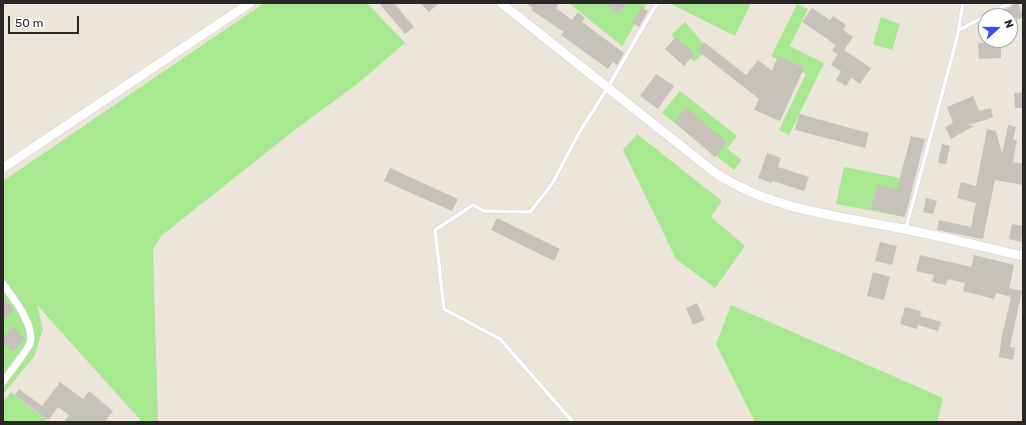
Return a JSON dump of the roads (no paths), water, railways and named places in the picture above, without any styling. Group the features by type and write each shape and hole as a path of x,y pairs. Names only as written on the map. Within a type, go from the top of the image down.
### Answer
{"street":[{"path":"3,168 250,3"},
{"path":"501,3 714,172 745,191 804,210 906,229 1023,256"},
{"path":"3,284 18,305 30,334 30,343 3,382"}],"lane":[{"path":"573,422 500,338 444,309 435,230 473,205 484,211 530,212 552,184 579,133 608,88 657,3"},
{"path":"906,229 959,30 963,3"},
{"path":"959,30 1010,3"}]}
